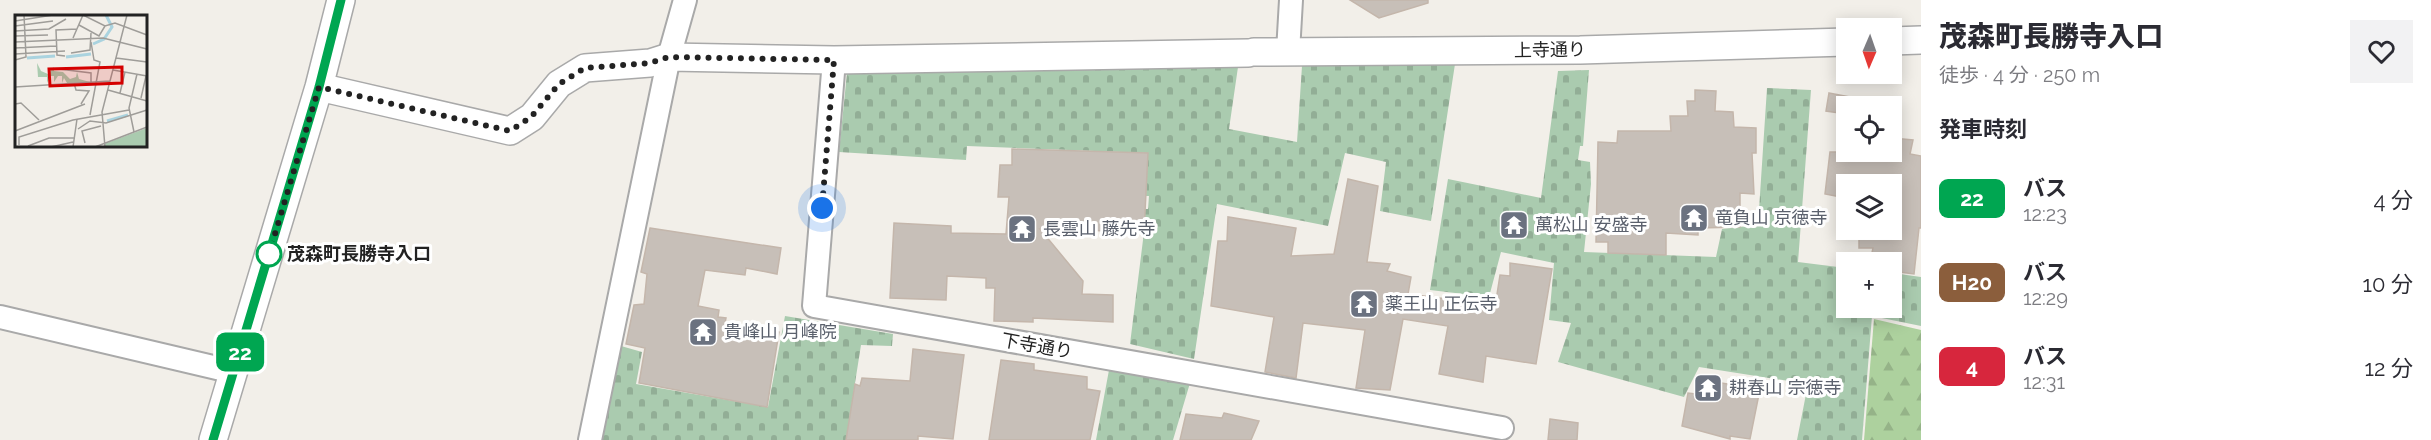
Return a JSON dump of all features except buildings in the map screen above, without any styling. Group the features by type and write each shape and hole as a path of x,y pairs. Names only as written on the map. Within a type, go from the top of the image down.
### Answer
{"street":[{"path":"213,440 319,87 341,0"},
{"path":"590,440 669,57 685,0"},
{"path":"1288,52 1291,0"},
{"path":"1902,41 1921,40"},
{"name":"上寺通り","path":"319,87 510,131 531,117 559,84 585,68 650,63 669,57 834,60 1251,52 1580,50 1836,42"},
{"name":"下寺通り","path":"834,60 814,306 1502,428"},
{"path":"0,317 234,372"}],"green space":[{"path":"1455,64 1431,221 1380,211 1386,162 1345,153 1328,226 1217,204 1194,359 1130,344 1145,209 1148,209 1147,153 967,146 966,160 839,152 847,73 1238,67 1229,129 1297,142 1302,66"},
{"path":"1589,70 1583,146 1580,146 1578,160 1590,162 1591,184 1584,252 1716,257 1722,229 1758,225 1767,88 1811,90 1798,262 1836,267 1836,318 1872,318 1862,440 1797,440 1808,384 1699,367 1684,397 1558,362 1571,323 1549,320 1554,263 1501,252 1489,297 1430,290 1448,179 1541,198 1558,71"},
{"path":"1902,274 1921,277 1921,326 1882,318 1902,318"},
{"path":"785,316 893,334 892,346 861,345 846,440 601,440 621,346 642,352 636,384 768,407"},
{"path":"1874,319 1921,330 1921,440 1864,440"},
{"path":"1109,370 1190,383 1173,440 1096,440"}],"bus line":[{"name":"22","path":"213,440 319,87 341,0"}],"place":[{"name":"竜負山 京徳寺","path":"1694,218"},
{"name":"萬松山 安盛寺","path":"1514,225"},
{"name":"長雲山 藤先寺","path":"1022,229"},
{"name":"茂森町長勝寺入口","path":"269,254"},
{"name":"薬王山 正伝寺","path":"1364,304"},
{"name":"貴峰山 月峰院","path":"703,332"},
{"name":"耕春山 宗徳寺","path":"1708,388"}],"route":[{"path":"269,254 319,87 510,131 531,117 559,84 585,68 650,63 669,57 834,60 822,208"}]}
